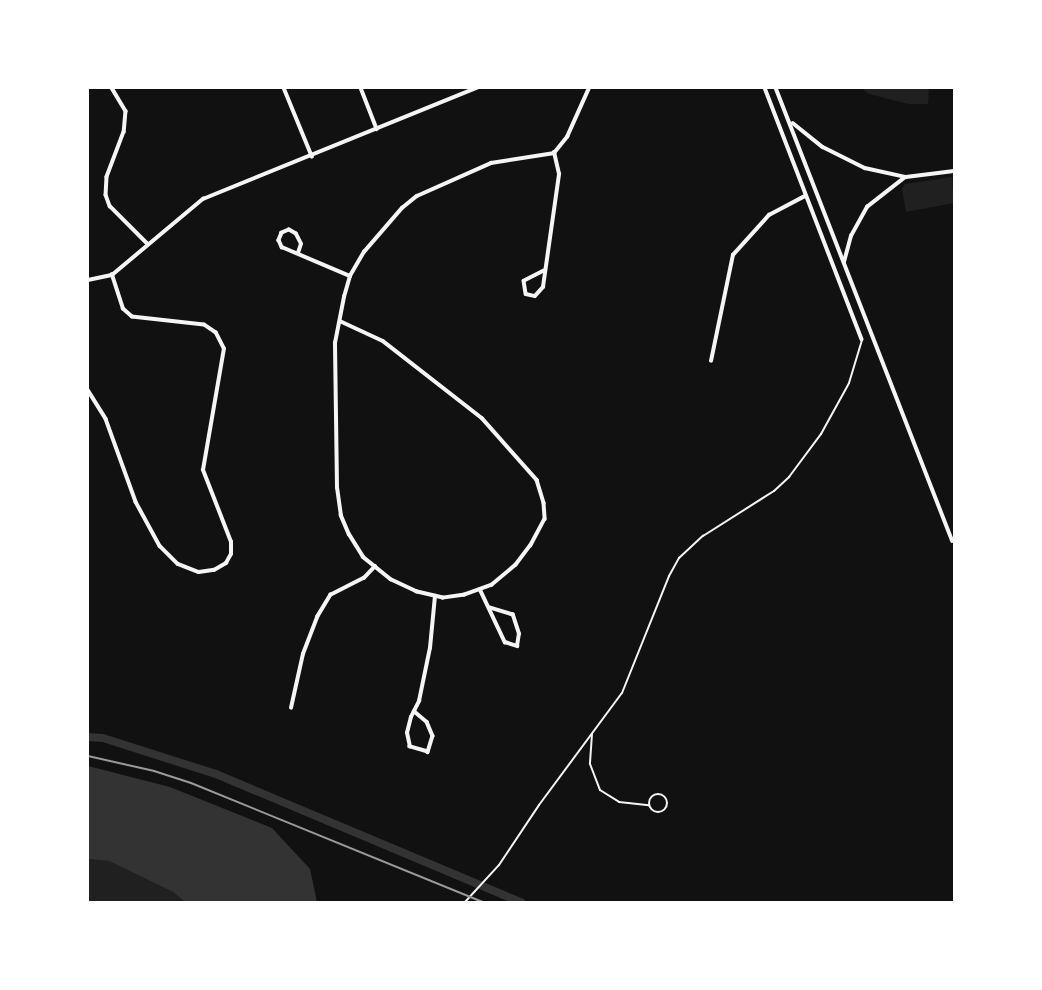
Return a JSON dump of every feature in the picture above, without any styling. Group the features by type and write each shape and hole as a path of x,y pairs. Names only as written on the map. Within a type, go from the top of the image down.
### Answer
{"street":[{"path":"112,88 126,111 124,132 107,177 106,195 110,206 148,244"},
{"path":"285,88 312,156"},
{"path":"361,88 377,129"},
{"path":"88,281 112,275 203,199 477,88"},
{"path":"340,321 383,341 482,418 537,480 544,503 545,519 516,565 492,584 465,595 435,596 417,593 391,580 363,557 341,516 337,488 335,343 350,276 375,237 417,195 491,163 554,153 568,137 589,88"},
{"path":"765,88 862,339"},
{"path":"776,88 953,541"},
{"path":"770,100 779,96"},
{"path":"791,121 836,155 865,168 906,177 954,170"},
{"path":"544,271 524,281 526,294 533,296 540,293 544,271 559,174 554,153"},
{"path":"844,265 851,236 867,207 906,177"},
{"path":"711,361 733,255 769,215 805,196"},
{"path":"298,253 301,244 296,234 289,230 282,233 279,240 282,247 350,276"},
{"path":"88,390 106,419 136,502 160,546 178,565 199,572 214,570 226,563 231,554 231,542 203,470 224,349 216,333 204,324 132,317 123,309 112,275"},
{"path":"291,708 303,654 317,617 330,595 364,578 375,566"},
{"path":"480,589 505,642 517,646 519,634 513,615 490,608"},
{"path":"414,711 427,722 433,736 428,752 410,747 407,733 430,648 435,596"}],"lane":[{"path":"465,902 499,865 622,693 668,576 679,558 703,536 774,491 789,477 821,434 849,383 862,339"},
{"path":"592,733 590,764 600,790 619,802 649,805 654,812 662,812 667,802 663,795 654,794 649,805"}],"shaded area":[{"path":"861,88 929,88 928,104 909,104 869,94"},
{"path":"952,177 954,203 906,212 902,189 905,184"},
{"path":"88,766 170,787 272,828 310,869 317,902 185,902 173,892 109,861 88,859"},
{"path":"88,859 109,861 173,892 185,902 88,902"}],"waterway":[{"path":"88,737 103,738 216,774 521,902"}],"railway":[{"path":"88,756 154,771 191,783 483,902"}]}
